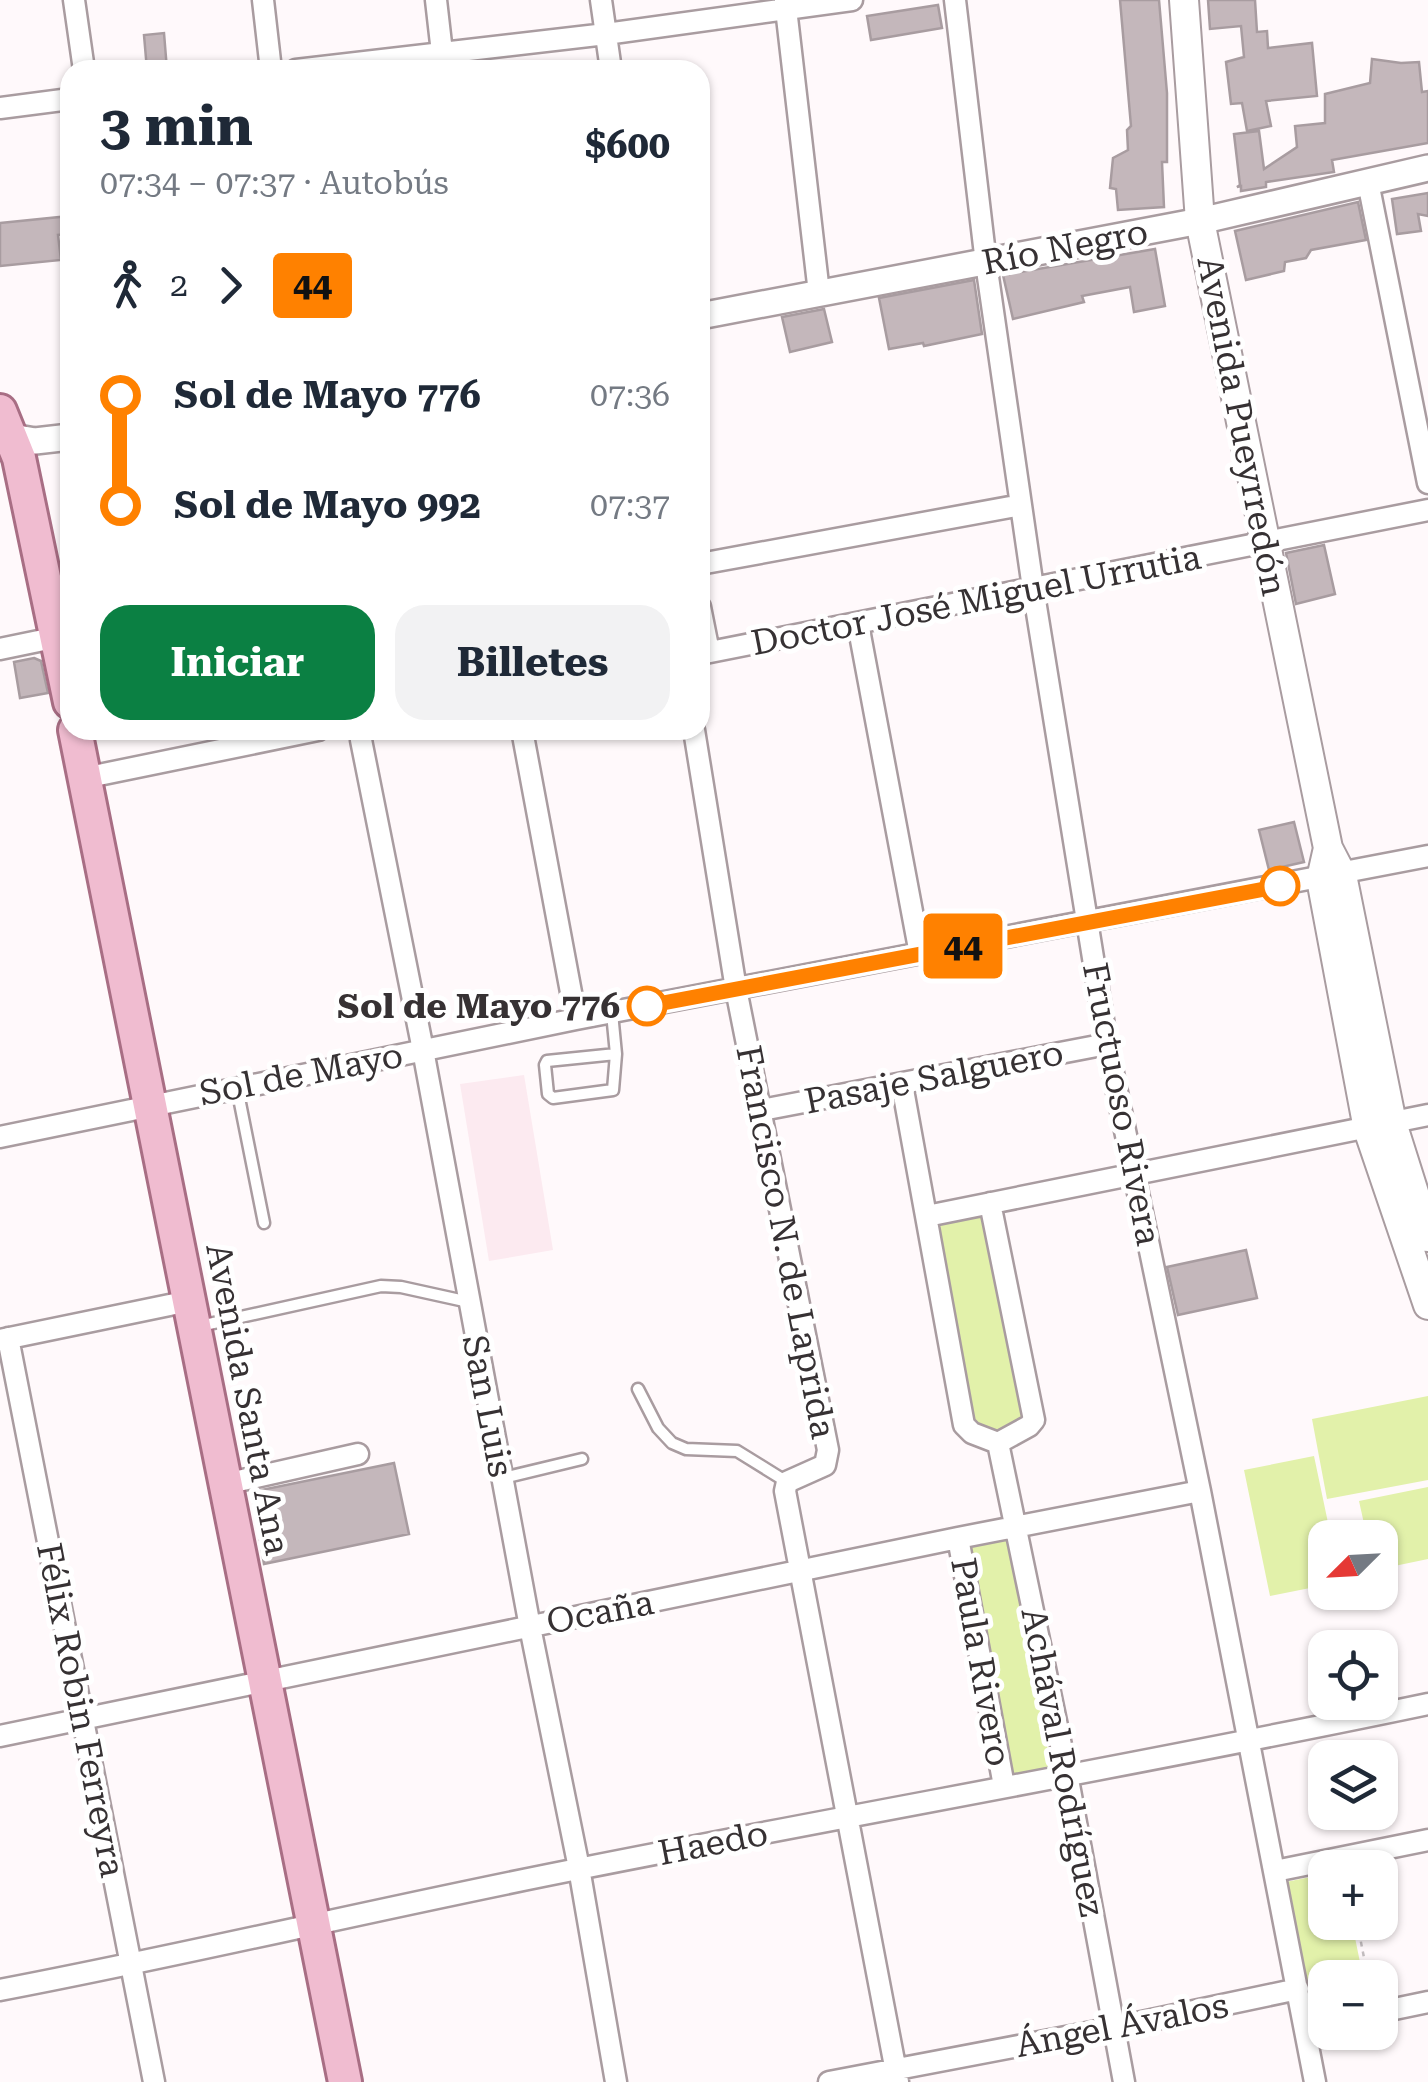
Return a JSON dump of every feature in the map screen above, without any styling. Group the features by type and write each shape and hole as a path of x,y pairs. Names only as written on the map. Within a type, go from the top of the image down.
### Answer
{"main road":[{"name":"Avenida Pueyrredón","path":"1184,0 1200,220 1328,848 1380,1126 1428,1305"},
{"path":"3,427 18,458 60,648"},
{"name":"Avenida Santa Ana","path":"77,740 346,2082"},
{"name":"Avenida Pueyrredón","path":"1380,1126 1428,1237"}],"street":[{"path":"74,0 83,60"},
{"path":"263,0 270,60"},
{"path":"436,0 443,60"},
{"path":"602,0 610,60"},
{"path":"455,60 785,4 852,0"},
{"name":"Fructuoso Rivera","path":"955,0 986,263 1033,588 1107,1044 1298,1989 1308,2010"},
{"path":"785,4 819,293"},
{"path":"0,108 60,100"},
{"name":"Río Negro","path":"710,314 1200,220 1428,168"},
{"path":"1368,182 1428,483"},
{"path":"3,427 35,442 60,438"},
{"path":"710,562 1021,505"},
{"name":"Doctor José Miguel Urrutia","path":"710,652 1428,510"},
{"path":"858,624 920,954"},
{"path":"0,650 58,637"},
{"path":"84,778 269,740"},
{"name":"San Luis","path":"361,740 530,1627 580,1868 616,2082"},
{"path":"524,740 576,1020"},
{"name":"Francisco N. de Laprida","path":"696,740 736,989 828,1450 825,1465 787,1482 785,1491 897,2076"},
{"name":"Sol de Mayo","path":"0,1137 423,1050 1428,856"},
{"name":"Pasaje Salguero","path":"762,1110 1107,1044"},
{"path":"902,1084 964,1425 972,1434 998,1443 1034,1420 990,1203"},
{"path":"927,1216 1428,1114"},
{"path":"4,1339 191,1314"},
{"name":"Félix Robin Ferreyra","path":"4,1339 154,2082"},
{"name":"Achával Rodríguez","path":"998,1443 1124,2082"},
{"path":"224,1484 358,1454"},
{"name":"Ocaña","path":"0,1736 1200,1491"},
{"name":"Paula Rivero","path":"958,1538 1004,1786"},
{"name":"Haedo","path":"0,1990 315,1927 580,1868 1250,1742 1428,1704"},
{"path":"1275,1871 1428,1840"},
{"name":"Ángel Ávalos","path":"829,2082 897,2076 1298,1989"},
{"path":"1398,2008 1428,2002"},
{"name":"Fructuoso Rivera","path":"1315,2050 1315,2082"}],"lane":[{"path":"612,1013 616,1054 615,1086 610,1092 553,1098 548,1094 547,1062 616,1054"},
{"path":"237,1087 264,1224"},
{"path":"191,1314 382,1286 469,1302"},
{"path":"638,1389 658,1428 672,1442 696,1450 738,1451 787,1482"},
{"path":"502,1478 582,1459"}],"shaded area":[{"path":"524,1075 553,1250 489,1261 460,1084"}],"green space":[{"path":"986,1208 1029,1417 998,1437 970,1420 932,1218"},
{"path":"1428,1396 1428,1480 1327,1499 1312,1419"},
{"path":"1314,1456 1327,1520 1308,1520 1308,1588 1270,1596 1244,1470"},
{"path":"1428,1487 1428,1559 1398,1565 1398,1520 1363,1520 1359,1501"},
{"path":"1007,1539 1052,1771 1010,1779 967,1548"},
{"path":"1308,1877 1308,1940 1355,1940 1360,1960 1308,1960 1308,1996 1286,1882"}],"building":[{"path":"1120,0 1159,0 1167,93 1167,162 1162,162 1164,207 1118,210 1116,189 1110,188 1113,158 1128,150 1127,130 1131,126"},
{"path":"1208,0 1255,0 1257,32 1267,31 1268,48 1312,43 1317,96 1266,101 1271,126 1247,131 1242,103 1231,104 1226,62 1244,57 1241,26 1210,29"},
{"path":"938,5 942,28 871,40 867,16"},
{"path":"164,33 166,60 146,60 144,35"},
{"path":"1372,59 1419,62 1422,92 1428,91 1428,143 1332,160 1334,172 1266,182 1266,187 1241,191 1241,186 1237,187 1240,185 1234,134 1259,131 1264,169 1297,147 1295,126 1325,123 1325,94 1370,83"},
{"path":"1428,193 1428,216 1418,214 1421,231 1397,234 1392,199"},
{"path":"1358,202 1366,240 1311,250 1306,258 1285,262 1284,271 1246,280 1235,231"},
{"path":"60,217 60,260 0,266 0,223"},
{"path":"1155,249 1165,306 1134,312 1130,287 1082,296 1084,302 1013,319 1003,275"},
{"path":"974,280 982,334 889,349 879,298"},
{"path":"824,309 832,342 790,352 782,317"},
{"path":"1324,545 1335,594 1296,604 1286,553"},
{"path":"34,658 41,661 48,693 20,698 14,662"},
{"path":"1294,822 1304,862 1269,870 1259,830"},
{"path":"1246,1250 1257,1298 1178,1315 1167,1267"},
{"path":"394,1463 409,1534 264,1564 252,1492"}],"bus line":[{"name":"44","path":"647,1006 1280,886"}],"place":[{"name":"Sol de Mayo 776","path":"647,1006"}]}
